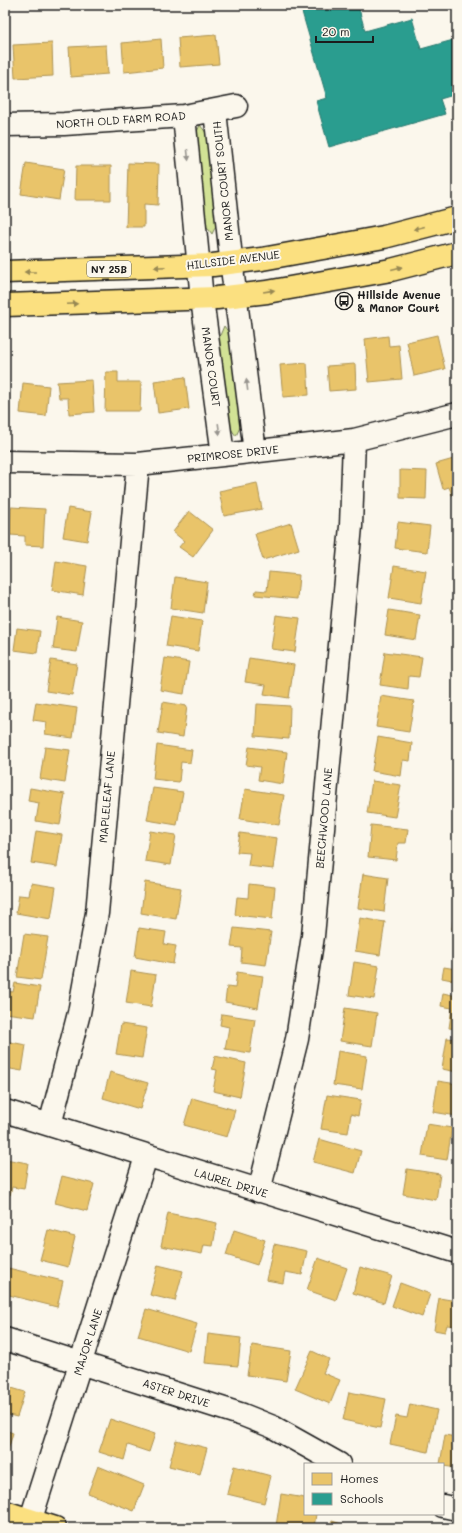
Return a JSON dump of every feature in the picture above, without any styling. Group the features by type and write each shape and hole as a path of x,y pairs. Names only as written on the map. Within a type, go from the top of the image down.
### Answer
{"main road":[{"name":"HILLSIDE AVENUE","path":"5,272 200,281 233,278 457,218"},
{"name":"HILLSIDE AVENUE","path":"5,305 233,278 391,270 457,253"},
{"path":"5,1512 30,1524 55,1528"}],"street":[{"name":"NORTH OLD FARM ROAD","path":"5,125 64,124 184,116 236,106"},
{"name":"MANOR COURT SOUTH","path":"215,111 233,278"},
{"path":"184,116 200,281"},
{"path":"233,278 255,452"},
{"name":"MANOR COURT","path":"200,281 223,455"},
{"name":"PRIMROSE DRIVE","path":"5,462 138,464 255,452 354,440 457,414"},
{"name":"BEECHWOOD LANE","path":"259,1191 297,1039 313,936 351,526 354,440"},
{"name":"MAPLELEAF LANE","path":"50,1125 79,1013 97,913 138,464"},
{"name":"LAUREL DRIVE","path":"5,1111 146,1157 457,1252"},
{"name":"MAJOR LANE","path":"30,1524 146,1157"},
{"name":"ASTER DRIVE","path":"5,1339 243,1415 273,1427 338,1463"},
{"path":"444,1506 457,1509"}],"green space":[{"path":"200,125 214,143 222,213 212,234 198,215 191,145"},
{"path":"224,326 238,345 246,414 236,436 222,416 215,347"}],"building: Homes":[{"path":"216,35 219,64 180,67 178,38"},
{"path":"161,39 163,68 124,72 122,43"},
{"path":"52,43 53,76 15,78 13,45"},
{"path":"106,45 108,74 71,77 69,47"},
{"path":"26,163 64,169 59,200 21,194"},
{"path":"128,163 159,164 158,205 144,204 144,227 126,227"},
{"path":"76,166 111,166 111,200 75,200"},
{"path":"5,168 9,168 9,203 5,203"},
{"path":"437,335 445,369 414,376 407,342"},
{"path":"388,336 389,346 399,345 402,379 369,382 365,339"},
{"path":"452,336 457,336 457,364 456,364"},
{"path":"307,363 309,395 283,397 280,365"},
{"path":"355,364 356,389 329,391 327,366"},
{"path":"106,372 118,372 118,382 141,382 140,411 105,411"},
{"path":"185,377 189,409 158,413 154,381"},
{"path":"92,380 94,412 69,414 68,398 59,398 57,382"},
{"path":"23,383 49,386 46,416 20,413"},
{"path":"457,458 457,494 452,495 449,487 443,489 436,464"},
{"path":"400,470 427,471 426,499 400,498"},
{"path":"257,483 262,509 224,516 219,491"},
{"path":"11,507 45,509 43,546 25,545 25,536 10,535"},
{"path":"68,508 92,512 87,541 63,537"},
{"path":"189,511 213,530 193,557 179,547 184,541 173,532"},
{"path":"398,522 430,526 427,552 395,548"},
{"path":"291,523 299,549 263,560 255,534"},
{"path":"56,561 87,566 83,595 52,590"},
{"path":"394,566 426,571 421,603 389,598"},
{"path":"269,572 299,575 297,599 255,595 256,590 267,591"},
{"path":"175,577 207,582 203,613 171,608"},
{"path":"389,610 420,615 416,640 385,635"},
{"path":"276,615 300,618 295,652 271,649"},
{"path":"171,616 202,621 198,651 166,646"},
{"path":"57,617 82,621 77,652 53,649"},
{"path":"17,628 40,631 37,653 14,650"},
{"path":"385,652 422,657 419,677 409,676 408,689 380,685"},
{"path":"165,658 189,662 184,694 160,690"},
{"path":"249,658 294,665 289,698 264,694 266,685 245,682"},
{"path":"51,660 77,664 72,695 46,691"},
{"path":"381,696 414,701 409,732 376,727"},
{"path":"36,702 77,708 73,738 45,734 47,722 33,720"},
{"path":"163,702 187,706 183,737 158,733"},
{"path":"257,704 290,706 289,739 255,736"},
{"path":"378,737 412,743 410,761 403,760 401,776 372,771"},
{"path":"157,745 192,750 190,763 181,762 179,782 153,779"},
{"path":"45,747 70,750 65,783 40,779"},
{"path":"249,747 287,752 283,784 258,780 260,767 246,765"},
{"path":"372,781 401,785 395,817 367,813"},
{"path":"30,788 65,794 60,825 36,821 39,803 28,801"},
{"path":"153,788 183,792 177,825 147,820"},
{"path":"245,789 284,795 279,825 240,819"},
{"path":"371,825 408,829 406,843 398,843 396,860 368,857"},
{"path":"36,831 62,835 57,867 31,863"},
{"path":"150,831 176,835 171,865 145,861"},
{"path":"240,833 277,838 273,869 248,866 250,853 237,852"},
{"path":"363,874 388,878 384,912 358,908"},
{"path":"145,882 181,888 176,919 141,913"},
{"path":"31,883 56,887 51,919 16,913 19,895 29,896"},
{"path":"249,884 275,887 272,919 235,915 237,897 248,898"},
{"path":"457,904 457,930 452,929"},
{"path":"360,918 385,922 380,955 355,951"},
{"path":"139,928 166,932 164,944 176,946 173,964 135,957"},
{"path":"234,928 271,932 266,965 241,962 242,948 231,947"},
{"path":"24,934 48,937 41,980 17,977"},
{"path":"354,962 379,966 374,999 349,995"},
{"path":"457,962 457,981 442,978 444,967 456,969"},
{"path":"131,971 156,975 151,1007 126,1003"},
{"path":"237,972 263,976 258,1008 225,1002 227,987 235,988"},
{"path":"15,983 40,987 35,1017 5,1013 5,991 13,992"},
{"path":"443,993 457,996 457,1029 449,1028 452,1008 441,1006"},
{"path":"345,1008 377,1013 372,1046 340,1041"},
{"path":"222,1014 255,1019 250,1053 225,1049 229,1027 220,1025"},
{"path":"121,1024 147,1028 142,1058 116,1054"},
{"path":"447,1038 457,1039 457,1072 442,1069"},
{"path":"5,1041 26,1045 22,1071 5,1068"},
{"path":"338,1051 367,1056 362,1089 333,1085"},
{"path":"215,1056 246,1063 240,1097 213,1091 217,1070 212,1069"},
{"path":"110,1072 148,1083 140,1109 103,1098"},
{"path":"438,1081 457,1084 457,1116 433,1112"},
{"path":"327,1095 361,1100 358,1116 351,1114 348,1133 321,1129"},
{"path":"192,1098 235,1110 227,1137 184,1125"},
{"path":"427,1124 452,1128 447,1160 422,1156"},
{"path":"319,1139 361,1151 355,1173 313,1162"},
{"path":"5,1159 28,1163 24,1189 12,1187 10,1195 5,1195"},
{"path":"407,1169 440,1174 436,1200 403,1194"},
{"path":"62,1176 94,1184 87,1211 55,1203"},
{"path":"168,1213 217,1223 213,1246 204,1245 202,1254 161,1246"},
{"path":"48,1230 75,1237 68,1267 40,1260"},
{"path":"234,1230 265,1240 257,1265 226,1255"},
{"path":"274,1244 307,1251 302,1275 285,1272 283,1283 266,1280"},
{"path":"318,1258 347,1268 336,1300 307,1290"},
{"path":"158,1265 183,1271 175,1301 150,1295"},
{"path":"360,1267 392,1276 384,1303 353,1293"},
{"path":"8,1268 63,1281 57,1307 5,1294 5,1280"},
{"path":"400,1283 430,1294 422,1317 392,1306"},
{"path":"439,1298 457,1301 457,1326 447,1325 445,1332 434,1330"},
{"path":"146,1309 197,1324 189,1351 138,1336"},
{"path":"208,1334 241,1338 238,1366 205,1363"},
{"path":"252,1345 291,1351 286,1381 247,1375"},
{"path":"312,1351 329,1359 323,1373 340,1380 330,1404 295,1389"},
{"path":"5,1386 25,1392 17,1417 5,1414"},
{"path":"349,1392 386,1399 380,1428 343,1420"},
{"path":"410,1404 437,1410 428,1452 390,1444 396,1416 407,1418"},
{"path":"110,1419 155,1434 149,1452 128,1445 124,1460 99,1452"},
{"path":"5,1430 13,1433 5,1460"},
{"path":"457,1432 457,1468 444,1466 444,1463 440,1463 445,1435 456,1437"},
{"path":"176,1440 207,1448 200,1474 169,1466"},
{"path":"98,1466 144,1485 134,1511 88,1493"},
{"path":"234,1466 271,1476 264,1503 227,1494"},
{"path":"281,1494 304,1498 304,1515 316,1515 314,1528 290,1528 276,1526"},
{"path":"332,1521 354,1528 330,1528"}],"building: Schools":[{"path":"300,5 358,5 365,31 412,18 421,49 457,39 457,94 440,99 445,114 329,147 316,101 327,98"}],"place":[{"name":"Hillside Avenue & Manor Court","path":"344,301"}]}
